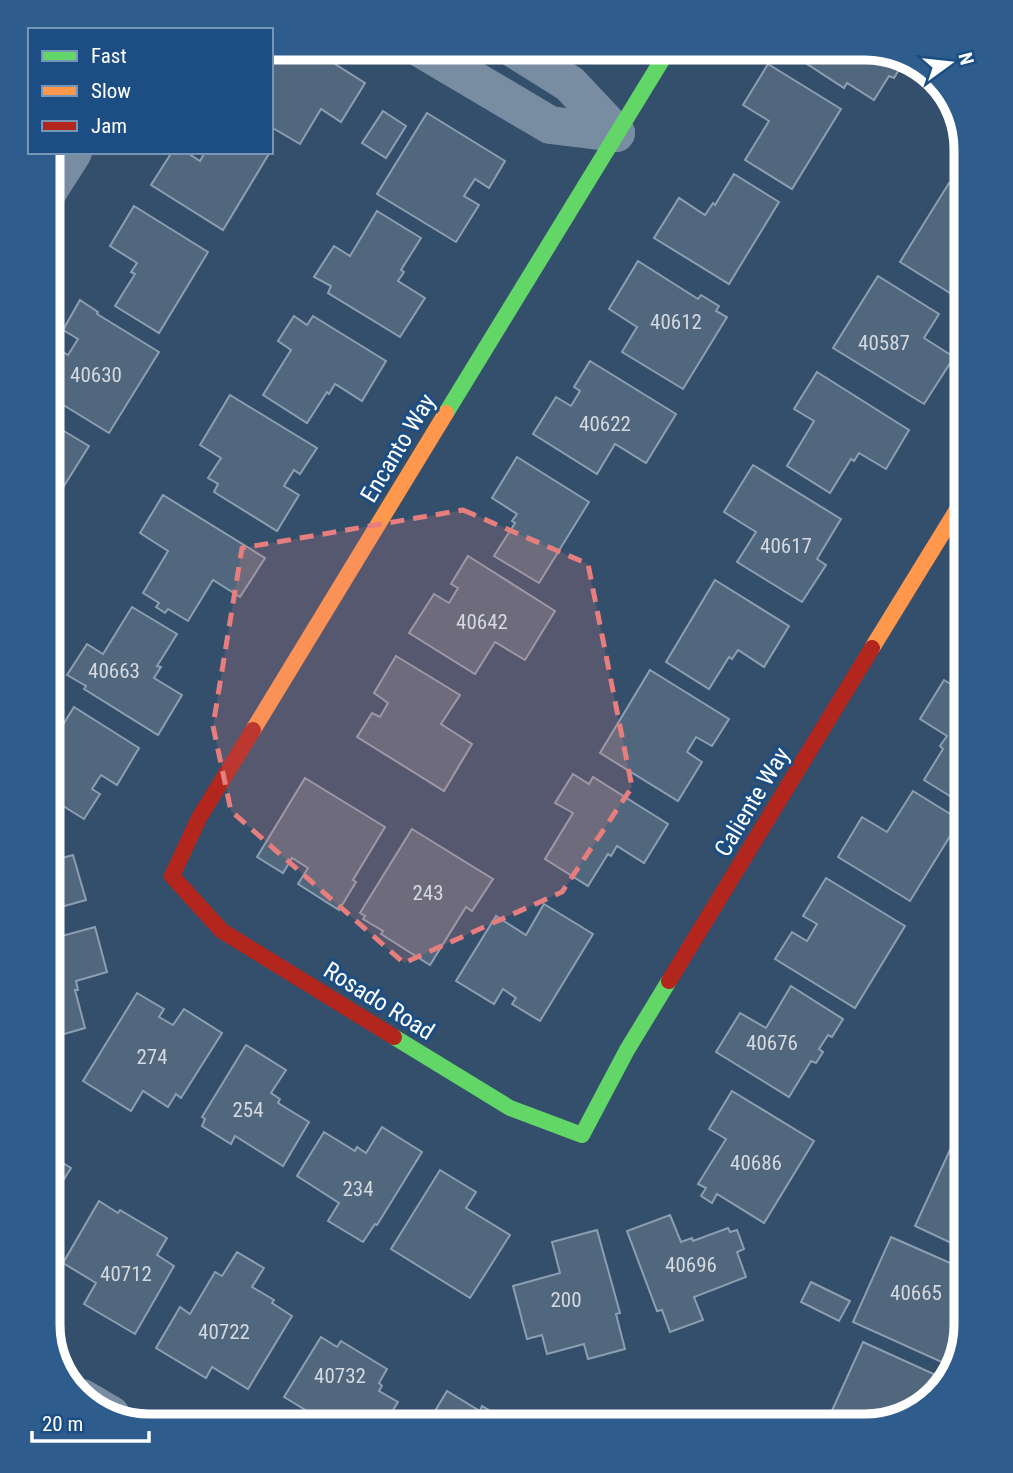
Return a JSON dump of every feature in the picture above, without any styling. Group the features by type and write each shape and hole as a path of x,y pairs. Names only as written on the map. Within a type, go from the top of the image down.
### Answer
{"street":[{"path":"440,60 550,125 616,133"},
{"path":"532,60 570,84 616,133"},
{"name":"Encanto Way","path":"172,876 199,818 662,60"},
{"path":"60,173 72,154"},
{"name":"Caliente Way","path":"582,1135 627,1050 954,515"},
{"name":"Rosado Road","path":"172,876 222,931 510,1108 582,1135"}],"highlighted area":[{"path":"463,510 588,564 632,787 562,892 404,963 231,811 213,726 242,548"}],"building":[{"path":"273,60 329,60 365,83 341,122 321,109 300,144 273,128"},
{"path":"801,60 870,60 900,67 894,78 889,76 874,100 847,83 844,88"},
{"path":"768,64 841,109 792,189 745,160 769,121 743,105"},
{"path":"383,111 406,126 386,158 362,143"},
{"path":"427,113 505,161 489,188 475,179 464,196 479,205 456,242 377,194"},
{"path":"171,154 189,154 200,161 204,154 269,154 223,230 151,185"},
{"path":"734,174 779,202 729,284 654,238 679,198 705,215 713,203 715,205"},
{"path":"949,183 954,186 954,296 900,262"},
{"path":"134,206 208,252 159,333 115,306 135,274 131,272 137,263 110,246"},
{"path":"377,211 421,238 401,270 404,272 398,281 425,298 400,337 328,293 331,286 314,277 334,246 350,256"},
{"path":"638,261 698,299 701,295 719,306 716,311 727,317 683,389 622,352 637,327 609,309"},
{"path":"878,276 939,314 924,338 954,357 924,404 833,348"},
{"path":"80,300 98,312 97,314 159,352 109,433 60,403 60,350 68,355 78,339 63,330"},
{"path":"294,316 307,325 313,316 386,361 362,401 335,384 307,423 263,395 291,350 278,341"},
{"path":"590,361 676,414 646,463 615,444 597,474 533,434 556,397 571,406 580,391 574,387"},
{"path":"817,372 909,430 886,469 859,453 854,461 851,459 830,493 787,466 814,421 794,409"},
{"path":"230,395 317,448 300,474 294,470 284,486 299,495 277,531 214,492 218,484 208,478 221,458 200,445"},
{"path":"60,429 89,446 60,493"},
{"path":"517,457 589,502 539,583 494,556 515,523 512,521 517,514 492,498"},
{"path":"753,465 841,519 817,559 826,565 802,602 737,562 756,532 724,512"},
{"path":"163,495 265,558 240,597 213,580 188,621 168,609 165,613 156,607 159,603 143,593 168,551 140,533"},
{"path":"468,556 555,611 525,660 495,642 475,674 409,633 434,594 449,603 458,588 451,584"},
{"path":"715,580 789,626 764,667 738,650 732,659 729,657 709,689 666,662"},
{"path":"132,607 177,634 157,666 161,667 154,678 182,695 158,735 84,689 86,686 67,675 87,644 103,654"},
{"path":"396,656 460,695 441,724 472,744 444,791 357,737 372,713 380,717 388,703 374,693"},
{"path":"650,670 729,719 712,746 696,737 687,752 702,762 678,801 600,753"},
{"path":"944,680 954,686 954,799 924,780 943,749 940,746 947,736 920,719"},
{"path":"74,707 139,748 117,785 101,775 92,789 100,794 84,819 59,804 60,730"},
{"path":"573,774 589,784 593,777 668,824 644,863 617,846 611,856 608,854 588,886 545,859 573,813 555,803"},
{"path":"305,778 385,827 353,880 356,882 339,910 298,884 308,868 292,858 283,873 257,857"},
{"path":"913,791 954,816 954,830 910,901 838,857 862,817 887,832"},
{"path":"412,829 493,879 472,911 466,907 430,965 381,934 383,931 363,919 365,916 360,913"},
{"path":"73,855 86,900 59,908 59,859"},
{"path":"826,878 905,926 855,1008 775,959 792,932 807,941 817,924 803,916"},
{"path":"544,904 593,934 540,1021 512,1004 516,998 503,989 494,1004 456,981 496,916 526,935"},
{"path":"95,927 107,972 76,981 78,990 75,990 85,1028 59,1035 59,937"},
{"path":"791,986 843,1019 832,1037 828,1035 819,1049 823,1052 816,1063 811,1061 789,1097 716,1052 740,1013 766,1028"},
{"path":"137,993 164,1009 159,1017 173,1025 184,1009 222,1033 181,1098 176,1094 168,1107 143,1091 131,1111 83,1081"},
{"path":"246,1045 286,1070 271,1093 280,1099 278,1103 309,1122 283,1166 235,1136 231,1144 202,1126 205,1119 202,1117"},
{"path":"732,1091 814,1141 764,1223 717,1194 712,1203 701,1196 706,1188 698,1184 726,1139 709,1129"},
{"path":"382,1127 422,1152 377,1225 375,1224 363,1242 328,1221 339,1203 297,1176 324,1132 355,1151 357,1147 366,1153"},
{"path":"954,1141 954,1244 915,1226"},
{"path":"59,1161 71,1168 59,1187"},
{"path":"440,1170 476,1192 466,1208 510,1235 470,1298 391,1249"},
{"path":"99,1201 118,1213 120,1210 167,1238 157,1255 174,1266 135,1334 84,1304 96,1283 63,1263"},
{"path":"670,1215 681,1242 692,1238 693,1241 728,1228 730,1232 737,1230 744,1249 737,1252 746,1277 694,1297 703,1320 670,1332 662,1310 657,1311 627,1231"},
{"path":"597,1230 620,1313 616,1314 625,1349 588,1359 584,1344 547,1354 542,1335 527,1339 513,1286 560,1273 552,1242"},
{"path":"891,1237 954,1265 953,1336 945,1363 853,1322"},
{"path":"237,1252 264,1268 252,1287 274,1300 272,1303 292,1316 248,1389 212,1367 206,1378 156,1348 180,1307 190,1314 215,1272 222,1276"},
{"path":"811,1282 850,1301 839,1321 801,1302"},
{"path":"321,1337 337,1347 341,1341 387,1369 379,1383 382,1386 379,1391 398,1402 391,1413 311,1413 284,1397"},
{"path":"863,1342 937,1376 919,1395 898,1407 876,1413 830,1414"},
{"path":"447,1391 480,1411 482,1406 494,1413 434,1413"}],"traffic: fast":[{"path":"446,413 662,60"},
{"path":"394,1037 510,1108 582,1135 627,1050 669,981"}],"traffic: slow":[{"path":"253,730 446,413"},
{"path":"872,648 954,515"}],"traffic: jam":[{"path":"669,981 872,648"},
{"path":"253,730 199,818 172,876 222,931 394,1037"}]}
